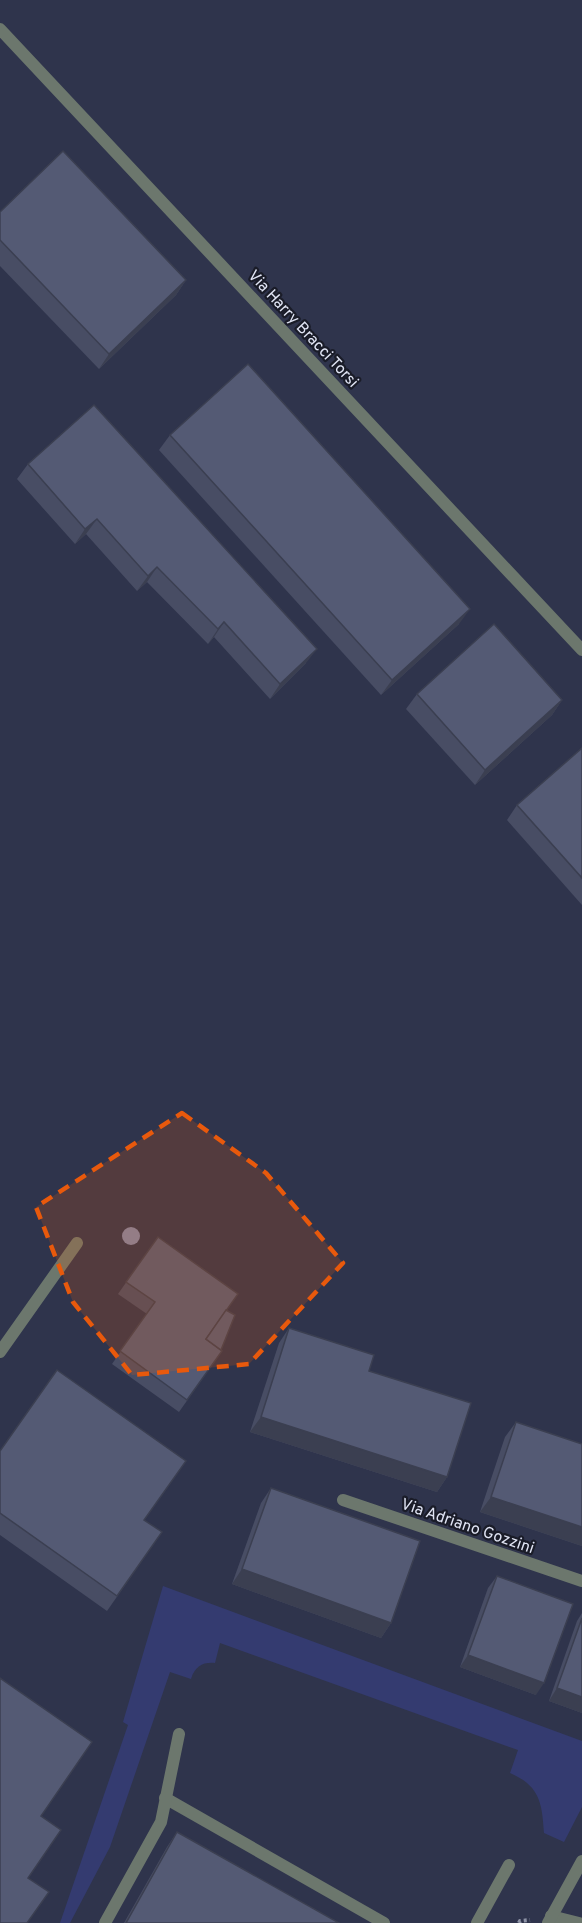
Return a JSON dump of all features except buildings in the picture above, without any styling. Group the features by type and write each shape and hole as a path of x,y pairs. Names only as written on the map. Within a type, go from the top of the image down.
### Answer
{"street":[{"name":"Via Harry Bracci Torsi","path":"0,29 582,650"},
{"path":"0,1352 77,1243"},
{"name":"Via Adriano Gozzini","path":"343,1500 582,1581"},
{"path":"105,1923 161,1822 179,1734"},
{"path":"165,1798 384,1923"},
{"path":"579,1923 549,1920 582,1862"},
{"path":"477,1923 509,1864"}],"highlighted area":[{"path":"182,1113 266,1173 343,1263 249,1364 132,1375 73,1302 36,1207"}],"shaded area":[{"path":"163,1586 582,1741 582,1807 564,1842 544,1833 538,1797 528,1784 510,1773 518,1750 220,1643 215,1663 200,1666 191,1679 170,1672 110,1847 70,1923 60,1923 128,1725 123,1722"}]}
